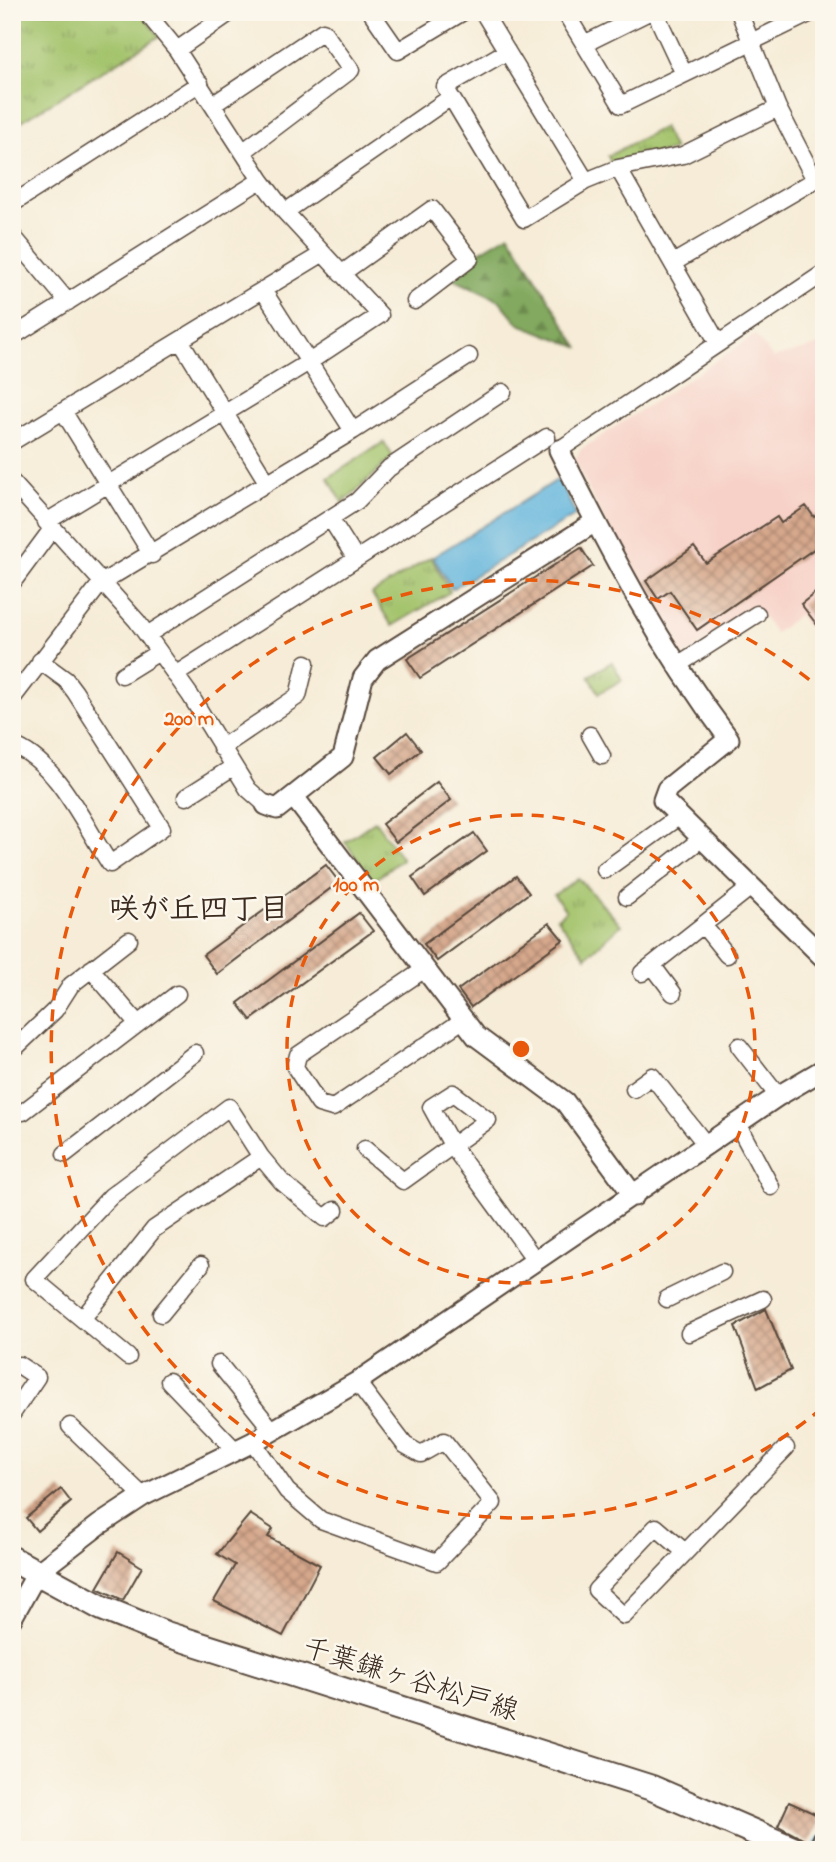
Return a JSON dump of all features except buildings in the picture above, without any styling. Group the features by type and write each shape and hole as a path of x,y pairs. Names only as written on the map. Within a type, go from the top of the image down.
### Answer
{"main road":[{"name":"千葉鎌ヶ谷松戸線","path":"12,1559 102,1608 166,1634 632,1782 690,1803 795,1850"}],"street":[{"path":"12,583 49,525 107,485 309,362 380,315 285,212 261,180 200,83 146,12"},
{"path":"177,50 231,12"},
{"path":"371,12 398,51 463,12"},
{"path":"483,12 586,181"},
{"path":"565,12 621,105 813,12"},
{"path":"584,44 649,12"},
{"path":"655,12 684,74"},
{"path":"673,263 816,180 778,108 739,12"},
{"path":"214,104 323,31 351,70 244,150"},
{"path":"507,51 444,87 524,219 586,181 618,168 683,155 778,108"},
{"path":"12,204 200,83"},
{"path":"285,212 451,97"},
{"path":"618,168 718,343"},
{"path":"12,337 261,180"},
{"path":"341,274 432,209 470,259 415,301"},
{"path":"12,235 68,302"},
{"path":"12,442 322,254"},
{"path":"175,675 356,559 553,444 718,343 824,273"},
{"path":"263,290 352,431"},
{"path":"180,340 267,482"},
{"path":"12,699 101,583 152,555 469,356"},
{"path":"147,635 357,501 389,468 503,391"},
{"path":"63,411 152,555"},
{"path":"553,444 626,584 676,666 729,739 667,789 663,800 824,958"},
{"path":"12,482 147,635 248,789 266,805 277,809 343,757 363,678 377,660 595,522"},
{"path":"330,518 356,559"},
{"path":"676,666 757,614"},
{"path":"122,675 159,652"},
{"path":"12,745 26,750 46,765 110,864 162,828 75,692 66,680 40,661"},
{"path":"221,748 298,696 306,663"},
{"path":"590,735 601,756"},
{"path":"186,797 233,767"},
{"path":"294,797 476,1036 565,1102 634,1196"},
{"path":"605,870 678,817"},
{"path":"627,897 701,839"},
{"path":"673,993 647,969 751,887"},
{"path":"703,925 727,955"},
{"path":"12,1051 55,1010 71,985 129,940"},
{"path":"91,969 138,1024"},
{"path":"425,969 299,1055 295,1068 319,1104 333,1108 463,1020"},
{"path":"23,1112 177,993"},
{"path":"739,1046 778,1096"},
{"path":"65,1154 195,1053"},
{"path":"12,1618 37,1573 99,1525 143,1496 273,1431 356,1382 778,1096 824,1069"},
{"path":"634,1088 652,1076 707,1146"},
{"path":"128,1357 34,1279 111,1196 229,1107 261,1157 282,1182 325,1218 335,1210"},
{"path":"738,1125 771,1187"},
{"path":"365,1149 403,1181 453,1147 536,1261"},
{"path":"83,1318 154,1230 261,1157"},
{"path":"161,1314 201,1265"},
{"path":"667,1299 722,1272"},
{"path":"689,1333 763,1299"},
{"path":"219,1364 273,1431"},
{"path":"12,1414 37,1377 19,1365"},
{"path":"169,1381 235,1450"},
{"path":"253,1441 287,1491 321,1520 437,1562 493,1503 444,1441 421,1454 405,1445 356,1382"},
{"path":"71,1426 143,1496"},
{"path":"685,1552 656,1527 596,1590 624,1616 786,1448"}],"shaded area":[{"path":"755,335 773,358 824,344 824,646 798,615 775,633 758,610 682,657 631,578 575,461 580,450"}],"green space":[{"path":"12,12 140,12 160,36 12,127"},
{"path":"663,127 674,150 611,163 608,156"},
{"path":"509,234 578,347 519,324 500,301 453,279 474,255"},
{"path":"384,442 393,457 343,503 328,478"},
{"path":"431,557 450,592 392,626 372,594"},
{"path":"612,662 622,680 599,693 589,676"},
{"path":"375,821 402,859 373,881 345,842"},
{"path":"578,878 621,925 586,957 557,918 566,911 554,895"}],"water":[{"path":"559,479 576,515 452,589 433,557"}],"waterway":[{"path":"817,1843 824,1834"}],"district":[{"name":"咲が丘四丁目","path":"199,911"}]}
